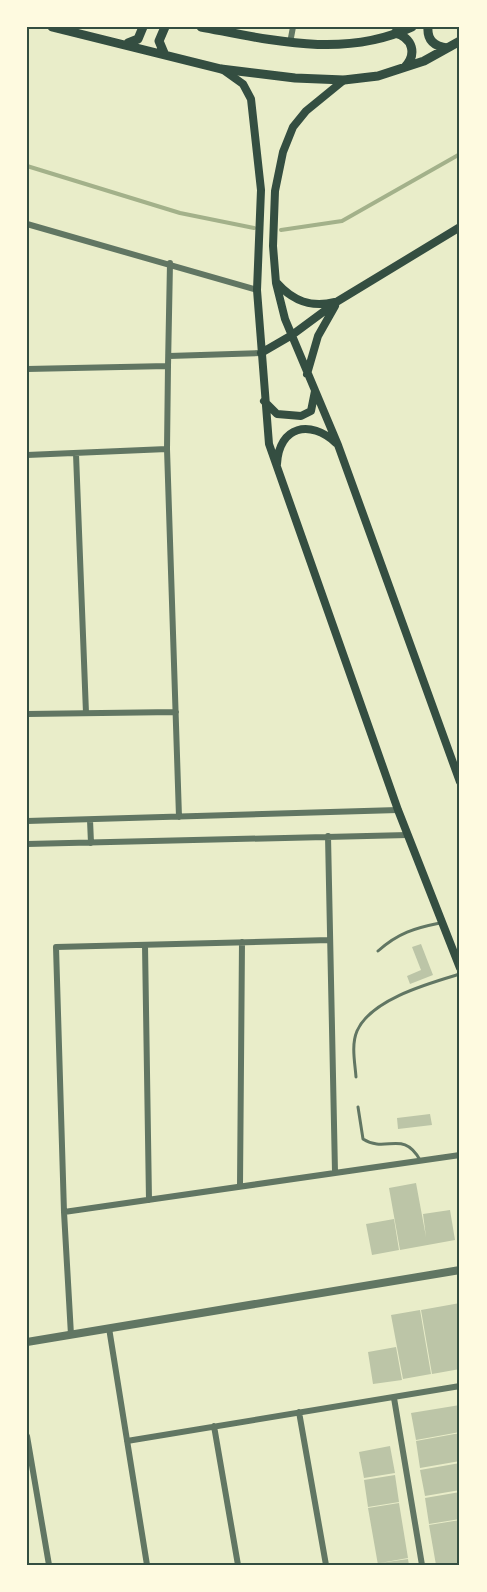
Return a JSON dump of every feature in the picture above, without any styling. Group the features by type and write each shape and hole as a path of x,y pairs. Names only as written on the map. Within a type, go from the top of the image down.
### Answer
{"main road":[{"path":"52,27 221,69 344,81 378,76 424,61 460,41"},
{"path":"126,44 138,39 143,27"},
{"path":"164,53 159,40 165,27"},
{"path":"201,27 290,43 343,45 369,41 412,27"},
{"path":"428,27 429,37 433,43 447,48"},
{"path":"394,33 408,40 412,46 410,61 405,67"},
{"path":"221,69 243,84 251,99 261,190 257,290 268,444 398,810 460,968"},
{"path":"344,81 306,111 293,127 283,152 275,190 273,246 276,282 292,335 338,445 460,782"},
{"path":"261,353 292,335 338,301 460,227"},
{"path":"276,282 297,300 324,305 338,301"},
{"path":"307,374 318,336 338,301"},
{"path":"264,401 277,414 301,416 310,411 315,390"},
{"path":"276,469 282,441 289,434 301,429 320,431 338,445"}],"street":[{"path":"290,43 293,27"},
{"path":"27,224 170,263 257,290"},
{"path":"170,263 167,449 179,817"},
{"path":"169,356 261,353"},
{"path":"27,369 168,366"},
{"path":"27,455 167,449"},
{"path":"76,454 86,713"},
{"path":"27,714 176,712"},
{"path":"27,821 398,810"},
{"path":"90,820 91,843"},
{"path":"27,844 408,835"},
{"path":"328,836 335,1172"},
{"path":"71,1335 64,1212 56,947 330,940"},
{"path":"240,1186 242,942"},
{"path":"145,945 149,1200"},
{"path":"64,1212 460,1155"},
{"path":"27,1342 460,1270"},
{"path":"109,1329 147,1565"},
{"path":"127,1441 460,1386"},
{"path":"394,1398 422,1565"},
{"path":"299,1412 326,1565"},
{"path":"214,1426 238,1565"},
{"path":"27,1436 49,1565"}],"lane":[{"path":"378,951 393,937 411,929 442,923"},
{"path":"356,1077 354,1053 357,1031 373,1012 410,990 460,974"},
{"path":"358,1107 363,1139 370,1144 405,1143 414,1150 420,1160"}],"building":[{"path":"421,944 433,975 410,984 407,976 421,970 412,947"},
{"path":"430,1114 432,1125 398,1129 397,1118"},
{"path":"416,1183 426,1237 423,1214 450,1210 455,1240 400,1250 389,1188"},
{"path":"394,1219 399,1250 372,1255 366,1224"},
{"path":"460,1303 460,1369 432,1374 421,1310"},
{"path":"420,1310 431,1374 403,1379 391,1315"},
{"path":"396,1347 402,1380 373,1384 368,1352"},
{"path":"460,1405 460,1432 416,1440 411,1413"},
{"path":"460,1433 460,1461 420,1468 416,1441"},
{"path":"390,1446 395,1473 364,1478 359,1452"},
{"path":"460,1463 460,1490 425,1496 420,1470"},
{"path":"395,1475 399,1502 368,1507 364,1480"},
{"path":"460,1492 460,1519 429,1524 425,1498"},
{"path":"399,1503 408,1558 380,1563 408,1559 409,1565 378,1565 368,1508"},
{"path":"460,1520 460,1565 436,1565 429,1525"}],"waterway":[{"path":"281,230 342,221 460,154"},
{"path":"27,166 180,213 254,228"}]}
